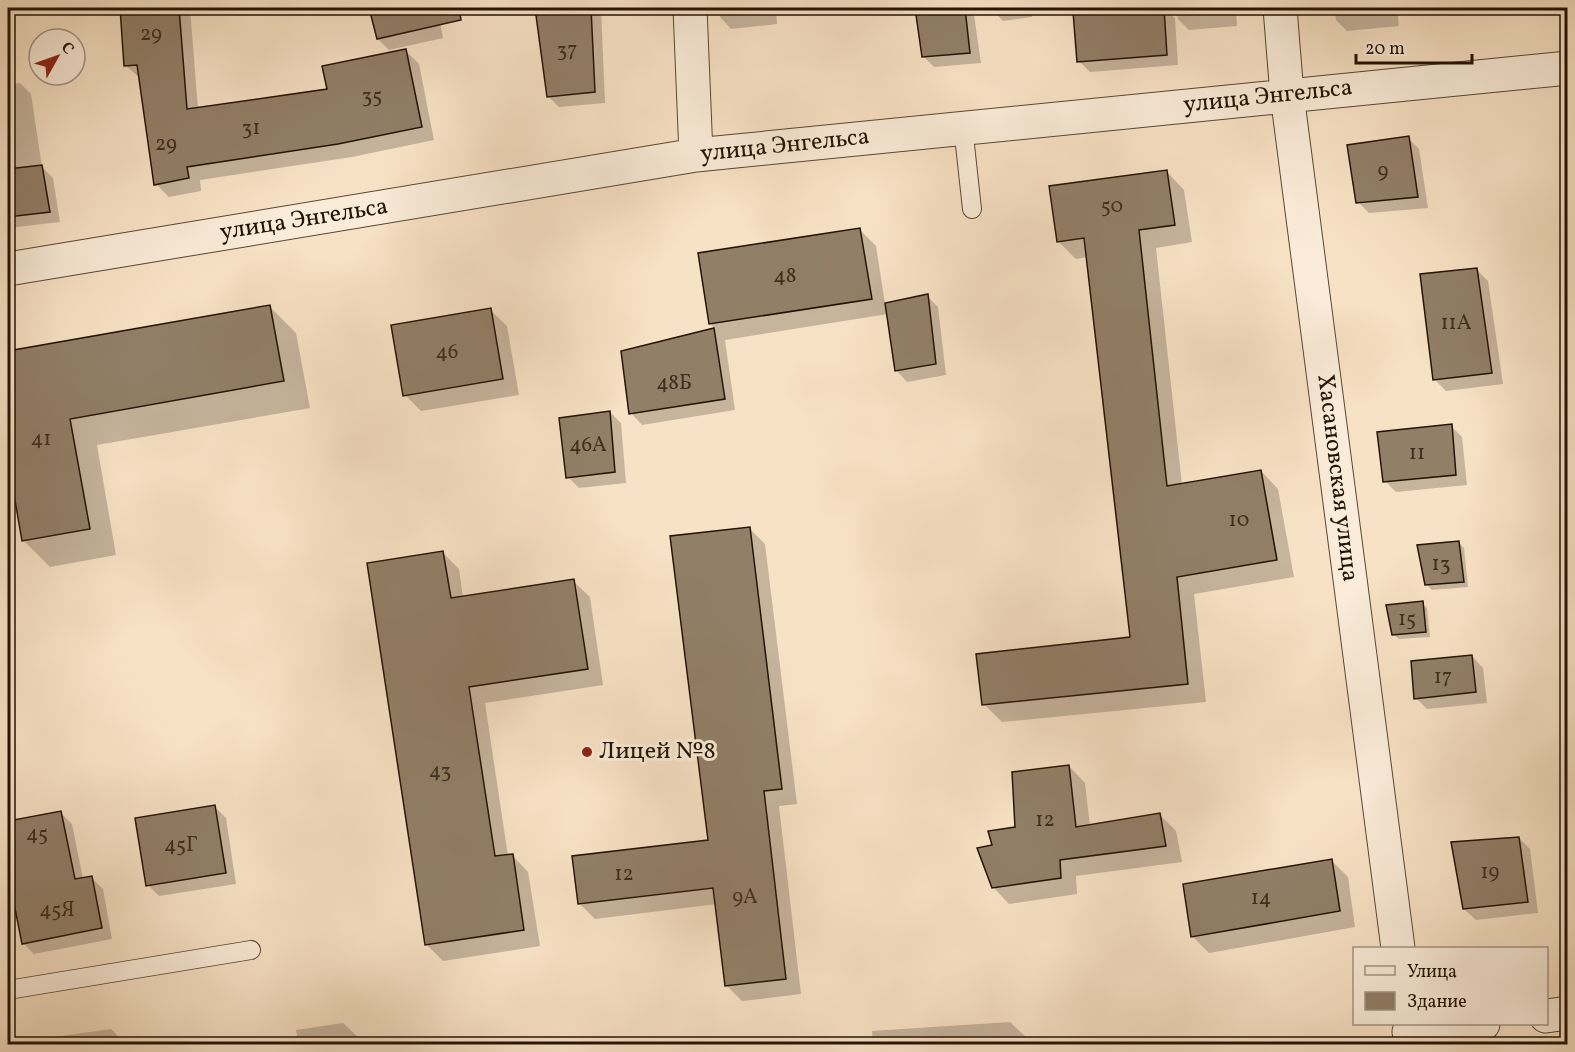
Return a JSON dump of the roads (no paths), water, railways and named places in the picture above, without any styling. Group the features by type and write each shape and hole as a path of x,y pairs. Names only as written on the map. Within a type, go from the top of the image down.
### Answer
{"street":[{"path":"690,8 696,155"},
{"name":"Хасановская улица","path":"1280,8 1287,95 1398,947"},
{"name":"улица Энгельса","path":"8,269 696,155 1568,68"},
{"path":"1548,1016 1568,1013"},
{"path":"1409,1033 1468,1025"}],"lane":[{"path":"963,127 972,209"},
{"path":"8,990 251,950"}],"place":[{"name":"Лицей №8","path":"587,752"}]}
